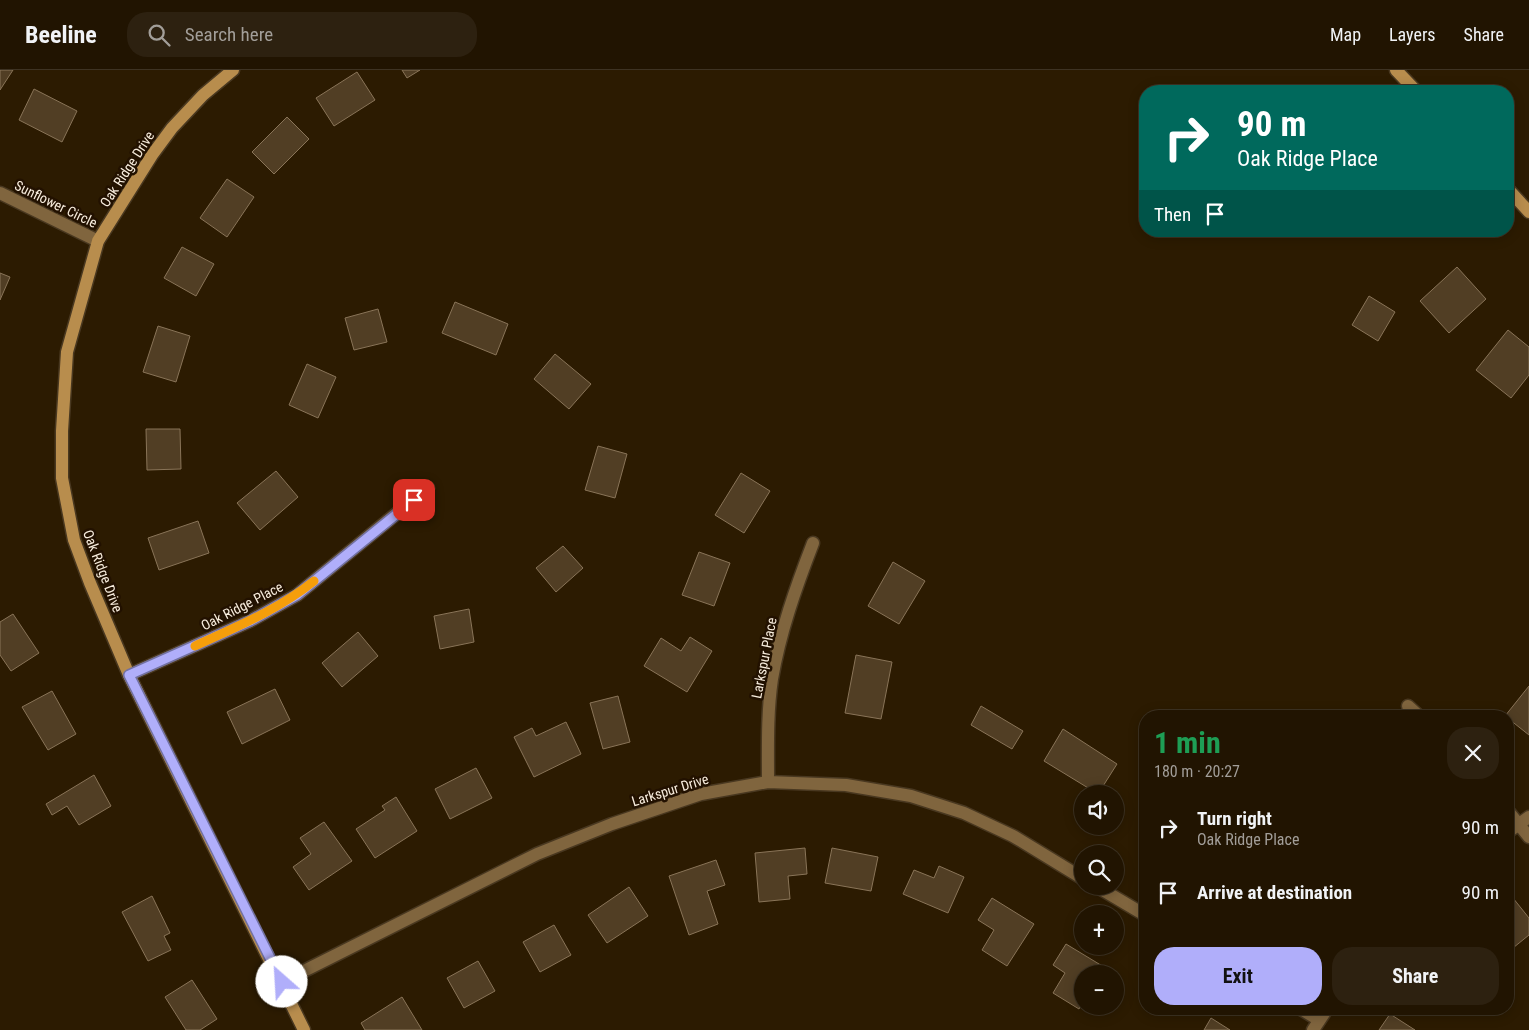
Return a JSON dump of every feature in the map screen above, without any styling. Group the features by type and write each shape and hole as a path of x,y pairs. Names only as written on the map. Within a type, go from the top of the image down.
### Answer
{"street":[{"name":"Oak Ridge Drive","path":"233,70 203,96 172,128 152,155 98,241 67,352 62,432 62,478 74,540 129,675 304,1030"},
{"path":"1396,70 1410,85"},
{"name":"Sunflower Circle","path":"0,194 98,241"},
{"path":"1514,196 1529,212"},
{"name":"Oak Ridge Place","path":"129,675 250,621 297,595 428,488"},
{"name":"Larkspur Place","path":"768,782 767,733 772,679 792,600 813,543"},
{"path":"1408,706 1412,710"},
{"name":"Larkspur Drive","path":"282,982 537,854 612,824 701,794 768,782 846,785 911,796 972,817 1013,836 1074,873"},
{"path":"1524,820 1529,837"},
{"path":"1111,895 1139,911"},
{"path":"1307,1015 1316,1025"}],"building":[{"path":"0,70 13,70 0,90"},
{"path":"402,70 420,70 407,78"},
{"path":"357,72 375,100 334,126 316,98"},
{"path":"34,89 77,111 62,142 19,120"},
{"path":"287,117 309,139 274,174 252,152"},
{"path":"227,179 254,197 227,237 200,218"},
{"path":"182,247 214,264 196,296 164,278"},
{"path":"1457,267 1486,299 1449,333 1420,301"},
{"path":"0,273 10,277 0,300"},
{"path":"1369,296 1395,312 1378,341 1352,325"},
{"path":"455,302 508,324 496,355 442,333"},
{"path":"378,309 387,342 354,350 345,318"},
{"path":"158,326 190,336 176,382 143,372"},
{"path":"1508,330 1529,347 1529,375 1511,398 1476,370"},
{"path":"555,354 591,384 569,409 534,379"},
{"path":"307,364 336,377 318,418 289,405"},
{"path":"146,429 180,429 181,469 147,470"},
{"path":"598,446 627,454 615,498 585,490"},
{"path":"276,471 298,497 260,530 237,503"},
{"path":"741,473 770,491 744,533 715,515"},
{"path":"198,521 209,553 159,570 148,538"},
{"path":"563,546 583,568 556,592 536,568"},
{"path":"699,552 730,563 714,606 682,595"},
{"path":"893,562 925,581 899,624 868,606"},
{"path":"469,609 474,642 440,649 434,616"},
{"path":"13,614 39,653 11,671 0,655 0,622"},
{"path":"358,632 378,656 342,687 322,663"},
{"path":"690,637 712,651 687,692 644,666 661,638 681,651"},
{"path":"856,655 892,662 881,719 845,713"},
{"path":"1529,686 1529,735 1514,723 1514,710 1510,710"},
{"path":"275,689 290,720 242,744 227,712"},
{"path":"52,691 76,734 48,750 22,707"},
{"path":"618,696 630,742 603,749 590,703"},
{"path":"981,706 1023,731 1012,749 971,725"},
{"path":"566,722 581,754 534,777 514,737 532,728 536,736"},
{"path":"1063,729 1117,764 1104,785 1083,785 1044,761"},
{"path":"476,768 492,798 450,819 435,789"},
{"path":"94,775 111,806 79,825 67,806 52,815 46,804"},
{"path":"396,797 417,831 375,858 356,829 385,810 382,806"},
{"path":"324,822 352,861 309,890 293,867 311,854 300,838"},
{"path":"805,848 807,874 788,876 790,899 759,902 755,853"},
{"path":"832,848 878,857 871,891 825,883"},
{"path":"716,860 725,885 707,891 718,924 689,935 669,876"},
{"path":"939,866 964,877 948,913 903,894 914,870 934,878"},
{"path":"629,887 648,916 607,943 588,915"},
{"path":"152,896 170,933 164,936 171,950 148,961 122,912"},
{"path":"992,898 1034,924 1007,966 982,950 994,930 978,920"},
{"path":"1514,899 1529,918 1529,935 1514,947"},
{"path":"554,925 571,955 540,972 523,942"},
{"path":"1066,944 1074,949 1074,955 1084,955 1101,965 1074,965 1074,1006 1053,993 1065,973 1053,965"},
{"path":"478,961 495,991 464,1008 447,978"},
{"path":"192,980 217,1019 200,1030 186,1030 165,997"},
{"path":"402,997 422,1030 365,1030 361,1023"},
{"path":"1389,1015 1392,1015 1415,1030 1379,1030"},
{"path":"1211,1018 1230,1030 1204,1030"}],"slow traffic":[{"path":"195,646 250,621 297,595 314,581"}],"route":[{"path":"282,982 129,675 250,621 297,595 414,500"}]}
